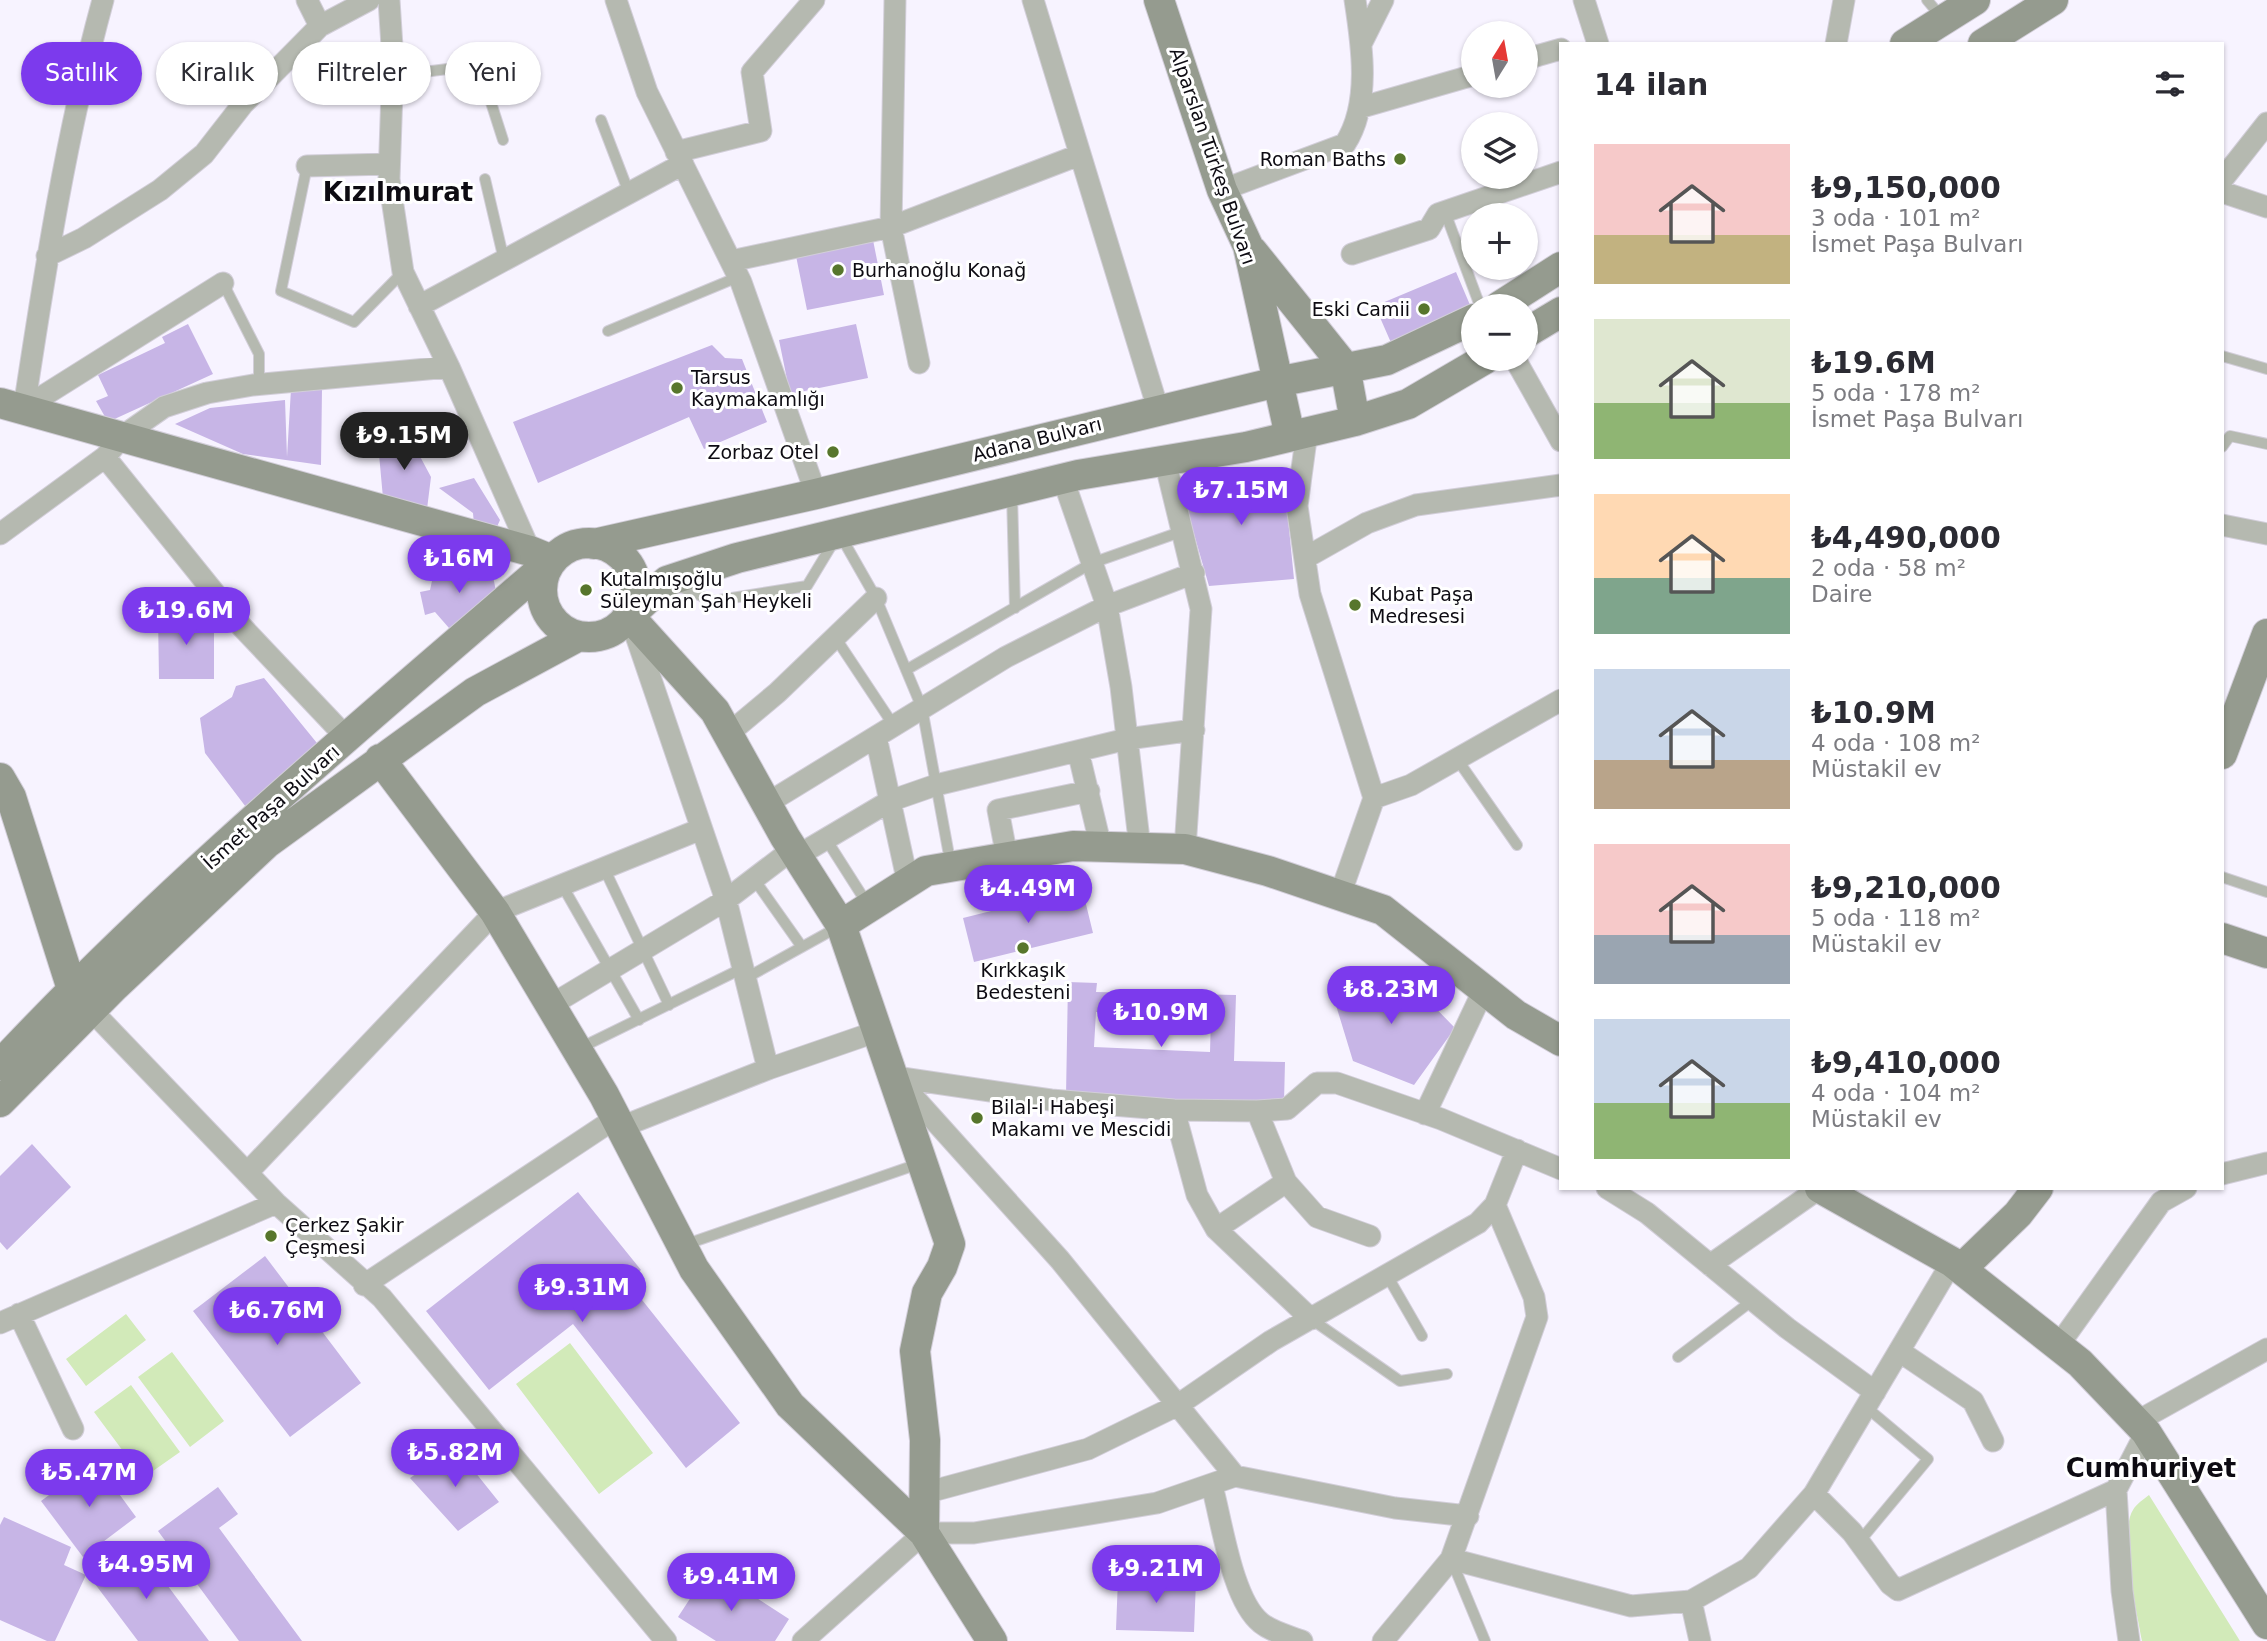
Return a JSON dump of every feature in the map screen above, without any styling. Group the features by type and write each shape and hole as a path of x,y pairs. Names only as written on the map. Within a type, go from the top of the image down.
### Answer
{"main road":[{"name":"Alparslan Türkeş Bulvarı","path":"1159,0 1222,190 1248,246 1277,382 1298,434"},
{"path":"1907,42 1935,10 1975,0"},
{"path":"1986,42 2053,0"},
{"path":"1248,246 1345,367 1355,421"},
{"path":"1519,294 1559,268"},
{"path":"1538,326 1559,313"},
{"name":"Adana Bulvarı","path":"594,544 816,494 1277,382 1387,360 1461,325"},
{"path":"0,1102 81,1000 267,844 475,692 579,636 604,635 618,627 667,581 737,558 1063,479 1165,461 1355,421 1408,404 1464,371"},
{"path":"12,405 115,446 541,556 578,544 609,548 622,557 632,570 636,585 635,601 629,616"},
{"path":"541,556 545,573 544,604 561,628 579,636"},
{"name":"İsmet Paşa Bulvarı","path":"0,1065 81,1000 347,738 541,556"},
{"path":"629,616 715,711 766,804 841,925 950,1244 942,1267 927,1293 915,1351 925,1440 924,1533"},
{"path":"2224,749 2267,634"},
{"path":"380,759 495,912 618,1122 694,1269 790,1405 924,1533 992,1641"},
{"path":"4,792 81,1000"},
{"path":"841,925 926,872 1073,846 1185,849 1383,910 1516,1015 1559,1040"},
{"path":"2224,940 2267,953"},
{"path":"1957,1265 2018,1214 2036,1190"},
{"path":"1836,1192 1957,1265 2080,1363 2141,1427 2267,1622"}],"street":[{"path":"12,405 47,256 77,94 103,0"},
{"path":"307,0 320,26"},
{"path":"47,256 84,238 160,190 204,154 243,104 320,26 369,0"},
{"path":"388,0 390,42"},
{"path":"616,0 647,92 734,269 816,494"},
{"path":"419,306 629,193 679,158 761,131 752,72 814,0"},
{"path":"895,0 891,227 919,363"},
{"path":"1033,0 1158,410"},
{"path":"1222,190 1345,144 1353,131 1359,108 1362,42 1354,0"},
{"path":"1362,42 1383,0"},
{"path":"1584,0 1591,42"},
{"path":"1836,42 1844,0"},
{"path":"1538,56 1559,50"},
{"path":"1359,108 1461,79"},
{"path":"391,105 389,164 403,272 541,556"},
{"path":"2224,177 2267,123"},
{"path":"734,269 891,227 1079,155"},
{"path":"307,166 389,164"},
{"path":"1352,254 1429,229 1438,214 1559,173"},
{"path":"2224,193 2267,207"},
{"path":"12,405 223,283"},
{"path":"0,534 164,407 207,393 259,384 449,367"},
{"path":"1522,371 1559,437"},
{"path":"1298,434 1297,506 1310,594 1374,798 1340,895"},
{"path":"115,446 242,627 347,738"},
{"path":"1165,461 1201,609 1185,849"},
{"path":"1063,479 1107,606 1140,848"},
{"path":"1305,558 1367,523 1416,505 1559,485"},
{"path":"2224,526 2267,534"},
{"path":"766,804 1006,657 1107,606 1194,573"},
{"path":"728,734 876,598"},
{"path":"629,616 726,900 768,1069"},
{"path":"1374,798 1411,785 1559,701"},
{"path":"551,1006 726,900 754,878 795,853 826,839 890,801 936,785 1127,739 1194,730"},
{"path":"885,731 890,801 908,883"},
{"path":"1078,751 1101,847"},
{"path":"1007,858 998,810 1089,791"},
{"path":"247,1173 495,912 701,829"},
{"path":"1425,1114 1484,989"},
{"path":"81,1000 276,1203 364,1285 382,1298 666,1641"},
{"path":"364,1285 618,1122 878,1031"},
{"path":"895,1077 1051,1100 1174,1110 1287,1109 1317,1083 1337,1083 1559,1164"},
{"path":"895,1077 1060,1260 1235,1476"},
{"path":"1174,1110 1197,1195 1216,1229 1311,1319"},
{"path":"1257,1111 1286,1182 1317,1217 1370,1236"},
{"path":"925,1493 1088,1449 1178,1405 1271,1341 1388,1277 1478,1223 1495,1205 1517,1150"},
{"path":"2224,1174 2267,1163"},
{"path":"1216,1229 1286,1182"},
{"path":"1610,1190 1647,1213 1870,1400"},
{"path":"2058,1346 2161,1202 2181,1190"},
{"path":"1710,1265 1836,1192"},
{"path":"73,1429 10,1319 276,1203"},
{"path":"1383,1641 1451,1559 1537,1317 1534,1297 1495,1205"},
{"path":"1451,1559 1630,1606 1691,1601 1749,1568 1814,1494 1899,1351 1957,1265"},
{"path":"2129,1641 2122,1591 2116,1490 2141,1427 2267,1349"},
{"path":"1899,1351 1973,1401 1993,1441"},
{"path":"803,1641 924,1533 974,1532 1157,1503 1235,1476 1395,1508 1468,1516"},
{"path":"1212,1486 1240,1591 1262,1624 1301,1641"},
{"path":"1814,1494 1859,1542 1890,1584 1898,1590 2116,1490"},
{"path":"1691,1601 1700,1641"}],"lane":[{"path":"431,71 479,65 503,140"},
{"path":"601,120 629,193"},
{"path":"307,166 281,290 355,322 403,272"},
{"path":"485,179 504,260"},
{"path":"1445,212 1476,294"},
{"path":"608,331 734,269"},
{"path":"223,283 259,354 259,384"},
{"path":"2224,357 2267,369"},
{"path":"2224,444 2230,436 2267,444"},
{"path":"1012,491 1015,608"},
{"path":"906,670 1092,563 1183,531"},
{"path":"667,581 713,601 807,586 839,533 876,598 922,708 951,867"},
{"path":"835,637 885,731"},
{"path":"1457,759 1517,845"},
{"path":"826,839 869,907"},
{"path":"604,868 668,1005"},
{"path":"754,878 802,947"},
{"path":"2224,878 2267,892"},
{"path":"562,885 639,1020"},
{"path":"577,1049 668,1005 802,947 841,925"},
{"path":"682,1246 923,1162"},
{"path":"1388,1277 1422,1336"},
{"path":"1678,1357 1753,1300"},
{"path":"1311,1319 1400,1381 1447,1374"},
{"path":"1859,1542 1928,1459 1870,1400"},
{"path":"1451,1559 1485,1641"}],"green space":[{"path":"126,1314 146,1340 86,1386 66,1359"},
{"path":"570,1343 653,1453 599,1494 516,1384"},
{"path":"172,1352 224,1421 190,1447 138,1377"},
{"path":"131,1385 180,1452 143,1478 94,1412"},
{"path":"2149,1495 2240,1641 2142,1641 2130,1573 2128,1536 2133,1510"}],"building":[{"path":"873,240 884,295 807,310 796,256"},
{"name":"Eski Camii","path":"1456,272 1465,294 1461,294 1461,317 1392,345 1375,306"},
{"path":"188,324 213,374 108,422 96,401 108,396 98,375 165,343 162,337"},
{"path":"856,324 868,378 790,394 779,340"},
{"name":"Tarsus Kaymakamlığı","path":"712,345 725,358 742,359 767,422 704,449 689,417 538,483 513,422"},
{"path":"291,389 322,389 321,465 243,454 175,424 210,408 285,400 287,457"},
{"path":"407,432 431,477 427,509 383,498 378,443"},
{"path":"1283,468 1294,579 1209,586 1179,482"},
{"path":"474,478 500,520 496,529 474,525 473,513 439,488"},
{"path":"437,558 493,576 498,602 456,636 435,612 425,615 420,592 430,590"},
{"path":"214,614 214,679 159,679 158,615"},
{"path":"264,678 321,748 252,815 205,753 200,718 232,697 236,686"},
{"path":"1082,888 1093,933 974,962 963,918"},
{"path":"1370,966 1417,989 1455,1028 1414,1085 1353,1061 1335,1002"},
{"path":"1068,982 1097,983 1096,992 1236,995 1234,1061 1285,1062 1284,1102 1066,1096","holes":["1096,1012 1211,1017 1210,1052 1094,1047"]},
{"path":"32,1144 71,1187 7,1250 0,1242 0,1176"},
{"path":"578,1192 641,1270 627,1281 740,1423 686,1468 573,1324 489,1390 426,1311"},
{"path":"265,1256 361,1383 290,1437 193,1311"},
{"path":"455,1447 499,1502 458,1531 410,1478"},
{"path":"95,1461 136,1517 83,1557 41,1501"},
{"path":"218,1487 238,1514 219,1528 302,1641 239,1641 158,1531"},
{"path":"4,1517 71,1547 64,1565 86,1575 55,1641 47,1641 0,1620 0,1525"},
{"path":"138,1546 209,1641 138,1641 92,1580"},
{"path":"710,1568 789,1619 775,1641 716,1641 678,1617"},
{"path":"1118,1578 1196,1581 1194,1632 1116,1630"}],"place":[{"name":"Roman Baths","path":"1400,159"},
{"name":"Burhanoğlu Konağ","path":"838,270"},
{"name":"Eski Camii","path":"1424,309"},
{"name":"Tarsus Kaymakamlığı","path":"677,388"},
{"name":"Zorbaz Otel","path":"833,452"},
{"name":"Kutalmışoğlu Süleyman Şah Heykeli","path":"586,590"},
{"name":"Kubat Paşa Medresesi","path":"1355,605"},
{"name":"Kırkkaşık Bedesteni","path":"1023,948"},
{"name":"Bilal-i Habeşi Makamı ve Mescidi","path":"977,1118"},
{"name":"Çerkez Şakir Çeşmesi","path":"271,1236"}],"district":[{"name":"Kızılmurat","path":"398,192"},
{"name":"Cumhuriyet","path":"2151,1468"}]}
